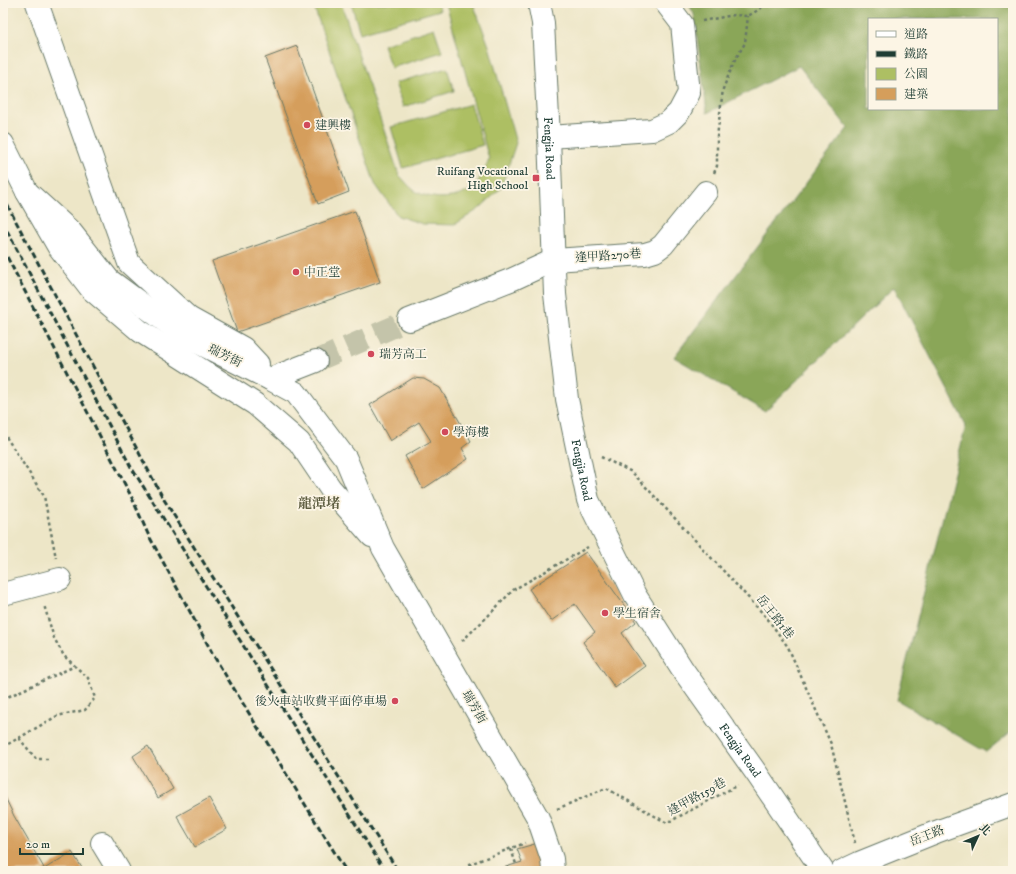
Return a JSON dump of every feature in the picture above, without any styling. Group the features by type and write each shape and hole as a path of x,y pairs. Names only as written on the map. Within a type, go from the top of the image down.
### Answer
{"main road":[{"path":"37,3 129,263 189,318 243,348 270,379 316,361"},
{"name":"Fengjia Road","path":"539,3 543,23 555,294 567,399 588,500 635,595 683,670 757,774 823,871"},
{"path":"549,137 652,130 669,122 679,112 689,93 682,24 666,3"},
{"name":"瑞芳街","path":"3,144 27,192 58,246 92,290 140,331 255,404 299,442 330,488 383,548"},
{"name":"瑞芳街","path":"27,192 71,232 109,280 185,336 296,393 346,459 383,548 541,826 552,859 553,871"},
{"name":"逢甲路270巷","path":"554,260 645,254 655,251 663,245 706,192"},
{"path":"409,320 513,279 554,260"},
{"path":"3,594 60,579"},
{"name":"岳王路","path":"850,867 936,832 1013,804"},
{"path":"102,843 120,871"}],"path":[{"path":"682,24 734,15 748,16 760,9 766,3"},
{"path":"706,192 717,166 716,137 723,89 734,62 745,43 748,16"},
{"path":"3,432 44,496 60,579"},
{"name":"岳王路1巷","path":"578,455 603,457 632,472 662,506 733,580 771,624 788,647 831,744 849,814 850,867"},
{"path":"445,656 487,617 513,590 606,536"},
{"path":"3,747 57,716 85,710 95,698 88,678 64,656 54,638 38,584"},
{"path":"3,698 75,666"},
{"path":"3,692 6,697"},
{"path":"19,738 36,759 48,759"},
{"name":"逢甲路159巷","path":"541,826 606,788 667,823 757,774"},
{"path":"473,871 470,864 511,849 541,826"},
{"path":"511,849 516,864"}],"green space":[{"path":"314,3 341,3 399,175 415,191 428,196 442,198 456,196 469,191 481,176 489,159 446,3 473,3 489,46 516,143 501,188 479,209 454,225 423,224 398,216 375,184 314,7"},
{"path":"351,3 438,3 440,10 360,33"},
{"path":"688,3 1013,3 1013,730 986,752 897,700 966,425 894,287 765,411 674,357 848,128 799,66 707,113 694,14"},
{"path":"434,28 442,52 391,68 383,45"},
{"path":"447,68 454,91 403,107 395,83"},
{"path":"471,104 483,145 403,168 391,127"}],"building":[{"name":"建興樓","path":"297,46 349,192 318,204 265,58"},
{"name":"中正堂","path":"355,211 380,282 237,332 212,261"},
{"name":"學海樓","path":"413,378 424,379 440,388 471,441 462,448 468,459 423,489 405,456 431,441 419,422 390,441 370,405"},
{"name":"學生宿舍","path":"586,552 636,622 622,633 645,666 615,688 583,642 595,632 575,604 551,621 529,589"},
{"path":"148,746 173,789 158,798 133,756"},
{"path":"3,793 14,816 44,868 39,871 3,871"},
{"path":"209,798 227,829 195,847 177,816"},
{"path":"538,843 547,871 493,871 522,862 517,849"},
{"path":"72,852 84,871 41,871"}],"tunnel":[{"path":"316,361 409,320"}],"railway":[{"path":"3,197 163,498 398,871"},
{"path":"3,223 131,467 385,871"},
{"path":"3,249 132,498 148,534 215,658 346,871"}],"place":[{"name":"建興樓","path":"307,125"},
{"name":"Ruifang Vocational High School","path":"536,178"},
{"name":"中正堂","path":"296,272"},
{"name":"瑞芳高工","path":"371,354"},
{"name":"學海樓","path":"445,432"},
{"name":"學生宿舍","path":"605,613"},
{"name":"後火車站收費平面停車場","path":"395,701"}],"district":[{"name":"龍潭堵","path":"319,504"}]}
